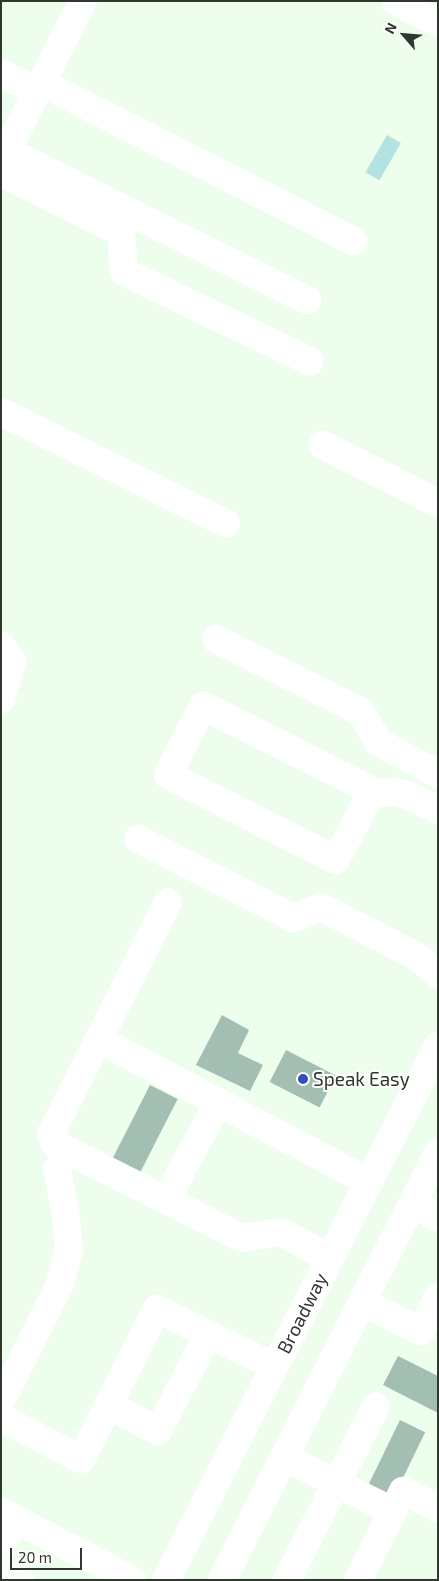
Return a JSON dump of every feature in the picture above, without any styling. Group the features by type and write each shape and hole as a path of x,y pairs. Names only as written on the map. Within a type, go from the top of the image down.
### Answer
{"main road":[{"path":"3,162 83,1"},
{"path":"395,1 438,23"},
{"path":"1,73 39,87 353,241"},
{"path":"3,162 307,300"},
{"path":"3,162 121,232 124,272 310,361"},
{"path":"1,412 226,523"},
{"path":"323,445 438,503"},
{"path":"216,639 361,712 378,742 438,774"},
{"path":"1,646 12,660 1,700"},
{"path":"368,799 367,788 203,706 168,775 336,860 368,799 379,793 395,792 410,796 438,810"},
{"path":"138,839 294,918 321,906 416,956 438,974"},
{"path":"1,1402 60,1284 69,1251 66,1216 56,1156 50,1134 168,902"},
{"path":"98,1039 369,1182"},
{"name":"Broadway","path":"166,1580 438,1046"},
{"path":"166,1200 218,1102"},
{"path":"222,1580 438,1153"},
{"path":"56,1156 166,1200 242,1238 281,1232 330,1258"},
{"path":"412,1204 438,1217"},
{"path":"362,1302 421,1331 438,1298"},
{"path":"1,1418 80,1459 157,1309 274,1367"},
{"path":"108,1405 158,1431 208,1334"},
{"path":"287,1580 376,1406"},
{"path":"284,1457 393,1511"},
{"path":"358,1580 403,1490 438,1508"},
{"path":"1,1547 8,1515 132,1580"},
{"path":"1,1571 20,1580"}],"water":[{"path":"387,135 401,143 379,180 366,172"}],"building":[{"path":"222,1015 249,1030 238,1053 263,1065 250,1091 196,1065"},
{"name":"Speak Easy","path":"286,1050 336,1075 320,1107 270,1082"},
{"path":"150,1085 178,1099 138,1177 111,1163"},
{"path":"398,1356 438,1376 438,1413 383,1385"},
{"path":"400,1420 425,1432 392,1500 367,1487"}],"place":[{"name":"Speak Easy","path":"303,1079"}]}
